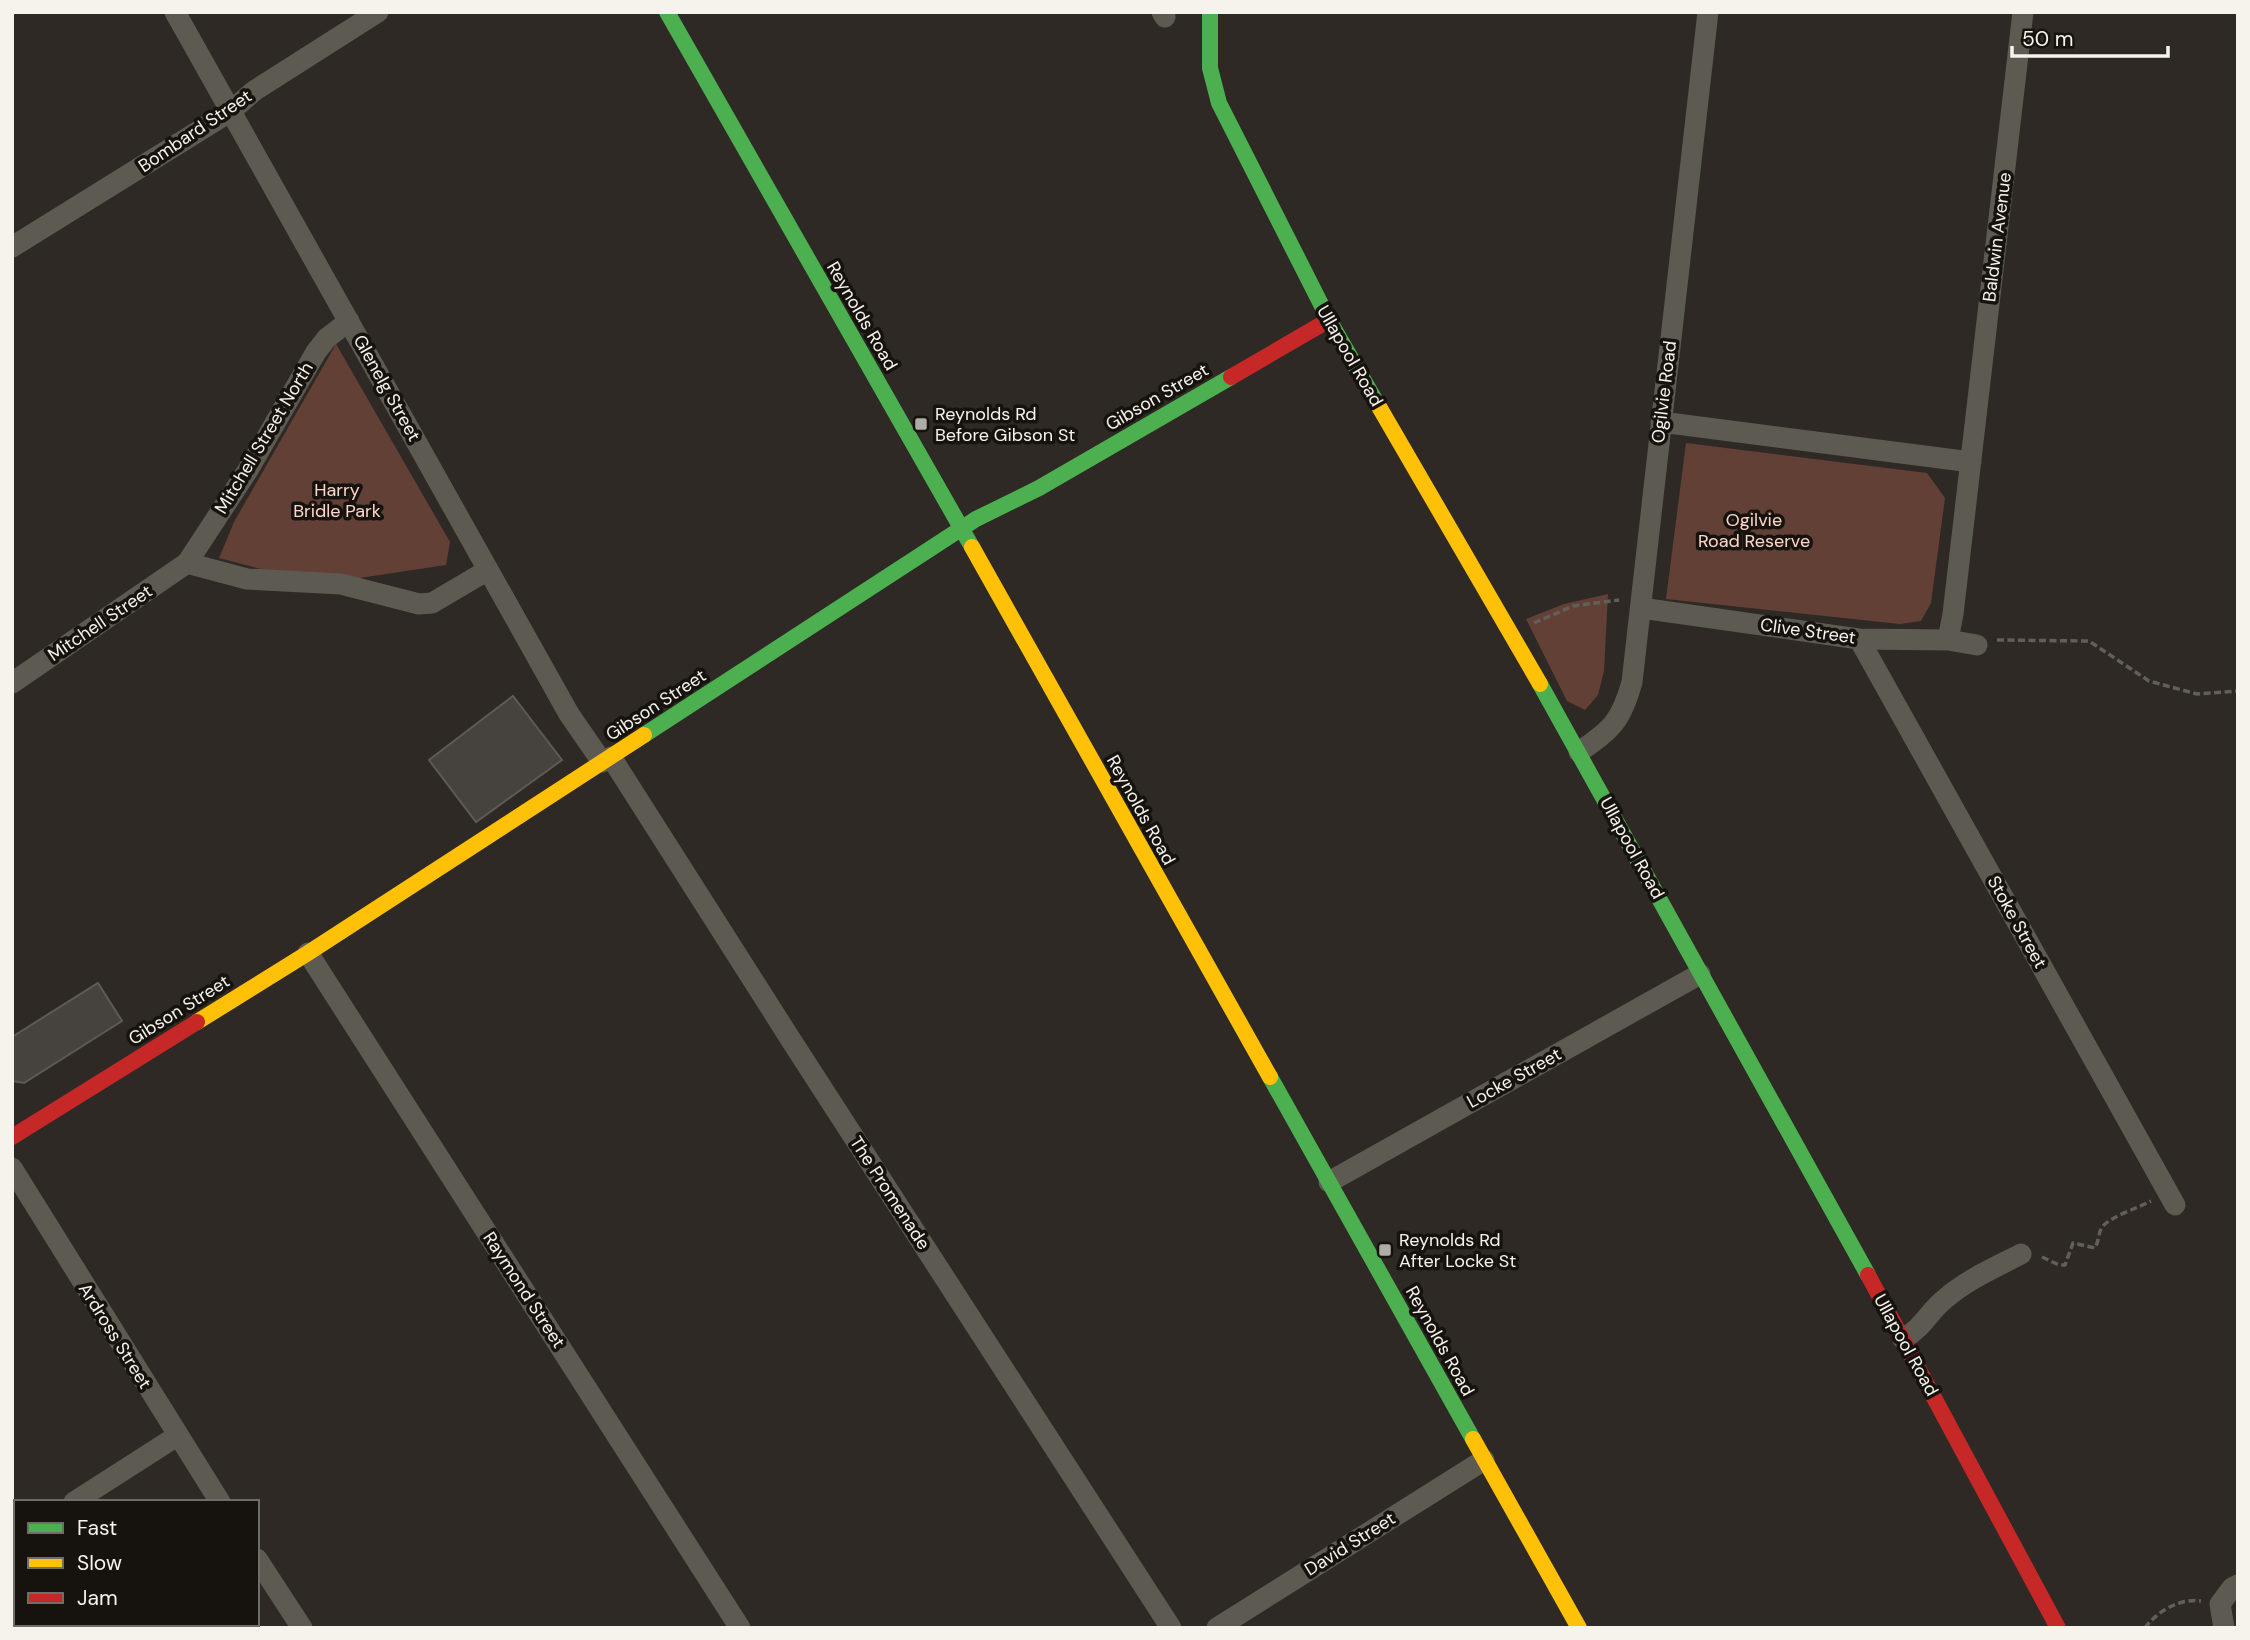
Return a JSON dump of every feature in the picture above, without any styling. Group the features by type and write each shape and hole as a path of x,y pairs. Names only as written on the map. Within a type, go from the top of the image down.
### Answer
{"street":[{"name":"Glenelg Street","path":"176,12 569,714 607,760"},
{"name":"Bombard Street","path":"12,247 231,111 254,91 378,12"},
{"name":"Reynolds Road","path":"667,12 962,529 1579,1628"},
{"name":"Ullapool Road","path":"1210,12 1210,68 1219,103 1329,320 1578,752 1903,1339 2058,1628"},
{"name":"Ogilvie Road","path":"1578,752 1612,727 1627,701 1632,682 1709,12"},
{"name":"Baldwin Avenue","path":"1948,640 2023,12"},
{"name":"Gibson Street","path":"12,1137 308,953 976,519 1039,488 1329,320"},
{"name":"Mitchell Street North","path":"187,564 248,470 316,352 333,332 349,321"},
{"path":"1661,422 1971,462"},
{"path":"187,564 247,579 341,584 419,604 432,603 488,570"},
{"name":"Mitchell Street","path":"12,683 187,564"},
{"name":"Clive Street","path":"1641,608 1859,639 1948,640 1977,645"},
{"name":"Stoke Street","path":"1859,639 2175,1205"},
{"name":"The Promenade","path":"607,760 1171,1628"},
{"name":"Raymond Street","path":"308,953 740,1628"},
{"name":"Locke Street","path":"1329,1182 1700,974"},
{"name":"Ardross Street","path":"12,1168 219,1500"},
{"path":"1903,1339 1918,1331 1942,1301 1958,1288 2021,1254"},
{"path":"77,1500 177,1436"},
{"name":"David Street","path":"1217,1628 1484,1460"},
{"path":"259,1562 302,1628"},
{"path":"2224,1628 2220,1604 2232,1588 2238,1585"}],"path":[{"path":"1511,634 1573,606 1619,600"},
{"path":"1977,645 1980,640 2089,641 2150,681 2197,694 2238,691"},
{"path":"2145,1628 2166,1607 2194,1600 2220,1604"}],"green space":[{"name":"Harry Bridle Park","path":"336,344 450,542 446,565 353,579 280,574 219,558 234,522"},
{"name":"Ogilvie Road Reserve","path":"1686,443 1927,473 1945,498 1931,603 1921,621 1900,624 1666,599"},
{"path":"1608,594 1604,671 1598,695 1585,710 1567,701 1526,619 1564,604"}],"building":[{"path":"513,696 562,760 476,822 429,760"},
{"path":"98,983 122,1021 24,1083 12,1081 12,1037"}],"traffic: fast":[{"path":"667,12 972,547"},
{"path":"1210,12 1210,68 1219,103 1329,320 1378,405"},
{"path":"644,735 976,519 1039,488 1231,377"},
{"path":"1540,684 1868,1275"},
{"path":"1270,1077 1473,1439"}],"traffic: slow":[{"path":"1378,405 1540,684"},
{"path":"972,547 1270,1077"},
{"path":"197,1022 644,735"},
{"path":"1473,1439 1579,1628"}],"traffic: jam":[{"path":"1231,377 1329,320"},
{"path":"12,1137 197,1022"},
{"path":"1868,1275 2058,1628"}],"place":[{"name":"Reynolds Rd Before Gibson St","path":"921,424"},
{"name":"Reynolds Rd After Locke St","path":"1385,1250"}]}
